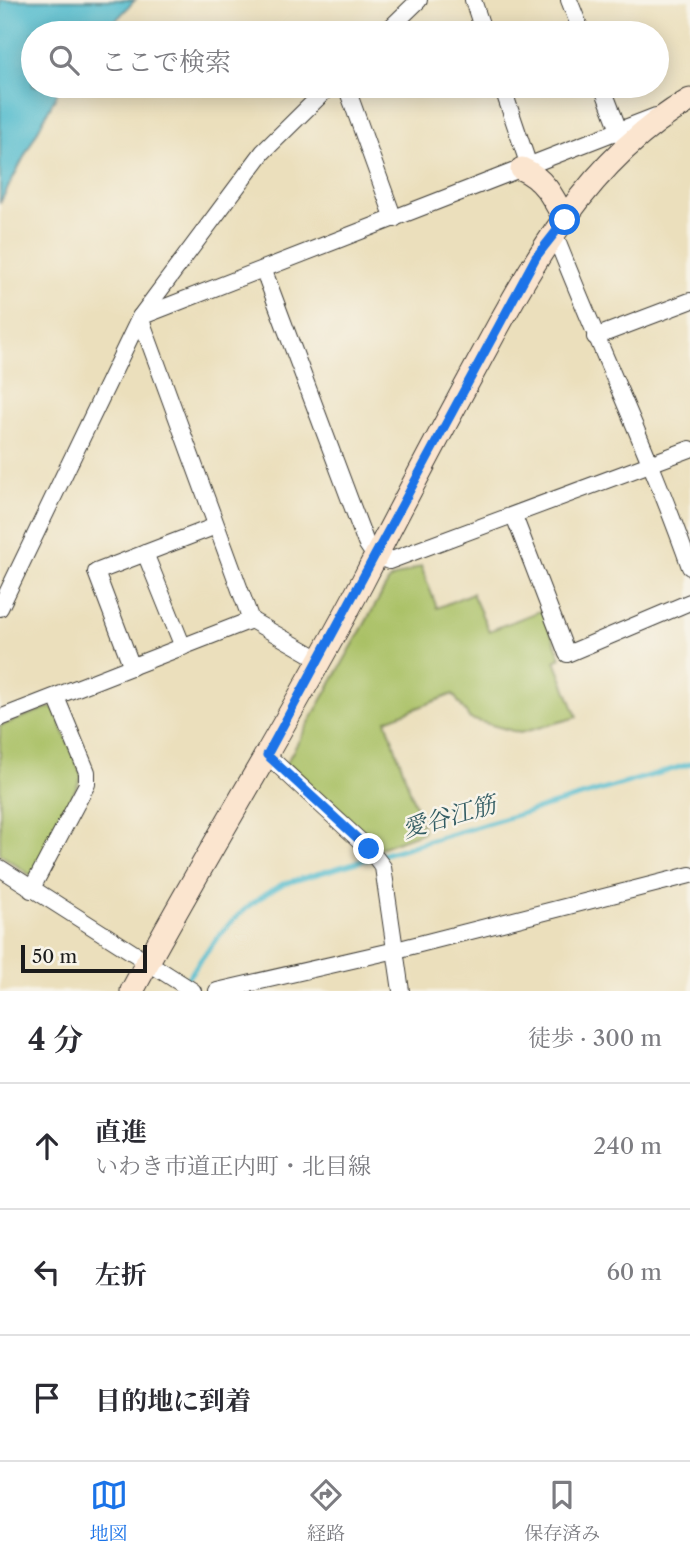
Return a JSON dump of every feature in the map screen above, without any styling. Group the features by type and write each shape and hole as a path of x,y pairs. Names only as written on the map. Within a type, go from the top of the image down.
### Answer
{"street":[{"path":"397,21 419,0"},
{"path":"473,0 480,21"},
{"path":"569,0 577,21"},
{"path":"0,608 140,317 263,152 318,98"},
{"path":"350,98 394,219"},
{"path":"506,98 526,167 551,192 559,227 595,337 687,550 690,567"},
{"path":"606,98 622,140"},
{"path":"140,317 526,167 622,140 682,104"},
{"path":"132,991 267,755 536,257 622,140"},
{"path":"264,271 366,543 374,555 389,561 690,449"},
{"path":"595,337 690,301"},
{"path":"140,317 251,620 319,659"},
{"path":"514,516 567,654 690,602"},
{"path":"132,667 96,572 216,526"},
{"path":"145,553 183,647"},
{"path":"0,719 251,620"},
{"path":"32,890 87,784 87,772 56,697"},
{"path":"267,755 369,849 383,867 401,991"},
{"path":"0,868 192,991"},
{"path":"216,991 396,950 690,875"}],"green space":[{"path":"421,566 437,608 472,593 489,631 542,610 561,658 555,661 577,717 520,733 470,719 453,694 386,720 424,832 377,849 284,767 390,579"},
{"path":"47,708 54,708 82,776 33,877 0,854 0,726"}],"water":[{"path":"0,0 135,0 115,21 21,21 21,98 55,98 0,203"}],"waterway":[{"name":"愛谷江筋","path":"184,983 227,926 252,904 283,884 690,764"}],"route":[{"path":"369,849 267,755 536,257 565,220"}]}
